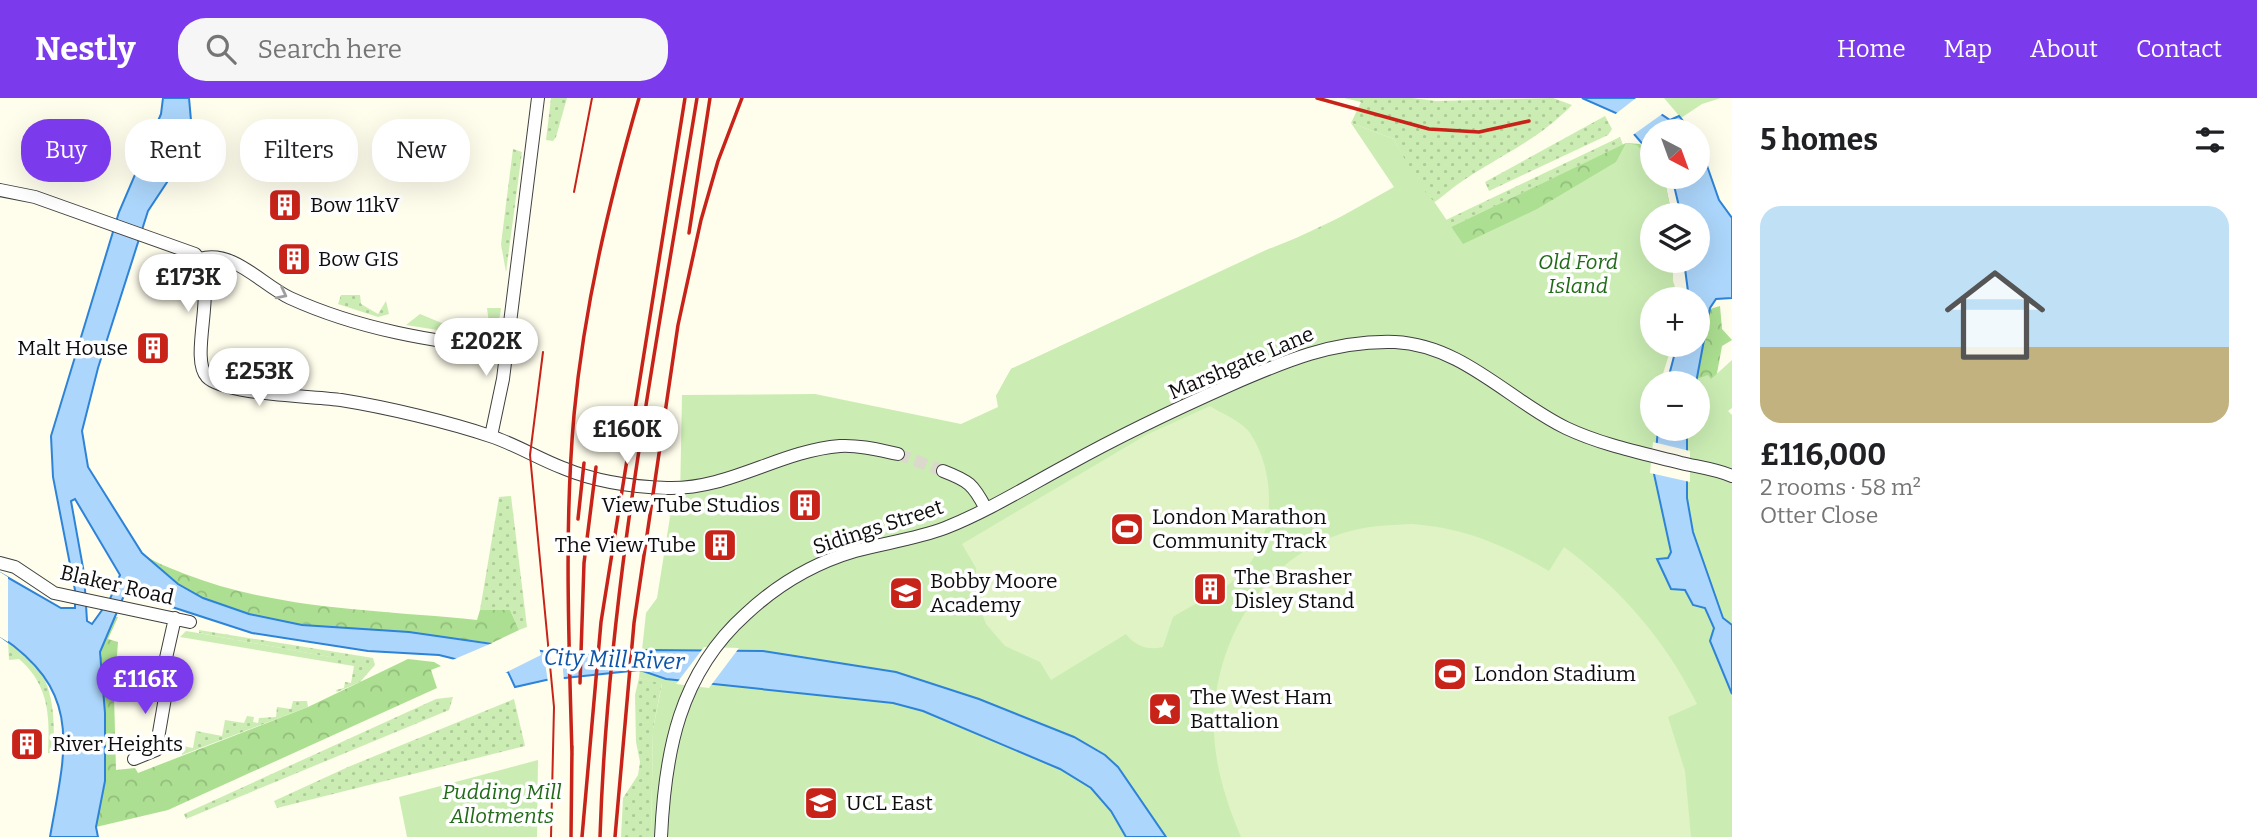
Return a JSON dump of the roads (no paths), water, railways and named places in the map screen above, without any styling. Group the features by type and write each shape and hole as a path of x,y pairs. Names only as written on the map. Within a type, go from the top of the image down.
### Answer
{"street":[{"path":"491,436 507,349 538,98"},
{"path":"0,190 35,197 110,226 188,250 200,259 205,307 201,364 211,380 251,390 343,400 491,436 573,472 665,488 717,484 798,454 841,446 863,446 898,454"},
{"path":"200,259 207,257 238,265 278,292 300,303 391,332 426,341 507,349"},
{"name":"Marshgate Lane","path":"986,509 1206,396 1299,356 1355,342 1401,342 1434,352 1477,371 1563,427 1640,453 1732,476"},
{"path":"943,471 967,481 975,488 986,509"},
{"name":"Sidings Street","path":"662,837 663,794 672,734 696,678 743,616 775,590 817,565 855,551 944,528 986,509"},
{"name":"Blaker Road","path":"0,563 15,567 54,593 190,622"},
{"path":"166,658 174,618"},
{"path":"134,759 156,750 166,692 163,677"}],"water":[{"path":"163,98 189,98 191,119 159,119"},
{"path":"1582,98 1637,98 1668,119 1640,119 1640,141 1616,113"},
{"path":"1710,174 1719,200 1732,218 1732,298 1716,299 1710,308 1710,287 1687,287 1686,273 1710,273 1710,203 1678,203 1675,189 1710,189"},
{"name":"City Mill River","path":"132,182 167,182 148,211 98,368 82,431 88,467 142,553 178,584 203,598 249,614 302,625 409,632 569,655 647,650 763,651 896,672 979,699 1074,737 1105,755 1118,767 1166,837 1126,837 1111,811 1091,788 1060,769 923,711 893,703 666,679 640,670 546,680 515,687 508,672 439,655 368,651 252,633 169,606 134,583 128,586 100,652 105,713 105,781 96,827 98,837 50,837 60,777 63,726 57,702 46,679 27,657 0,636 0,573 61,608 75,608 75,590 53,477 51,436 119,212","holes":["75,499 120,575 110,599 92,624 87,621 84,573 71,501"]},
{"path":"1674,357 1701,357 1698,371 1670,371"},
{"path":"1657,441 1687,441 1687,498 1693,532 1723,618 1732,625 1732,694 1710,641 1714,628 1705,608 1693,605 1685,590 1671,589 1657,559 1668,558 1671,552 1654,474"}],"tunnel":[{"path":"898,454 943,471"}],"tram line":[{"path":"574,192 592,98"},
{"path":"543,352 530,455 554,707 551,837"}],"railway":[{"path":"572,755 568,542 578,375 599,255 639,98"},
{"path":"582,837 601,622 685,98"},
{"path":"600,837 613,651 636,466 697,98"},
{"path":"689,233 710,98"},
{"path":"615,837 634,623 678,325 701,220 718,161 742,98"},
{"path":"1317,98 1429,129 1479,132 1529,121"},
{"path":"578,519 584,463"},
{"path":"580,683 584,563 596,467"},
{"path":"571,837 572,746"}],"place":[{"name":"Bow 11kV","path":"285,205"},
{"name":"Bow GIS","path":"294,259"},
{"name":"Malt House","path":"153,348"},
{"name":"View Tube Studios","path":"805,505"},
{"name":"London Marathon Community Track","path":"1127,529"},
{"name":"The View Tube","path":"720,545"},
{"name":"The Brasher Disley Stand","path":"1210,589"},
{"name":"Bobby Moore Academy","path":"906,593"},
{"name":"London Stadium","path":"1450,674"},
{"name":"The West Ham Battalion","path":"1165,709"},
{"name":"River Heights","path":"27,744"},
{"name":"UCL East","path":"821,803"}],"park label":[{"name":"Old Ford Island","path":"1578,274"},
{"name":"Pudding Mill Allotments","path":"502,804"}]}
